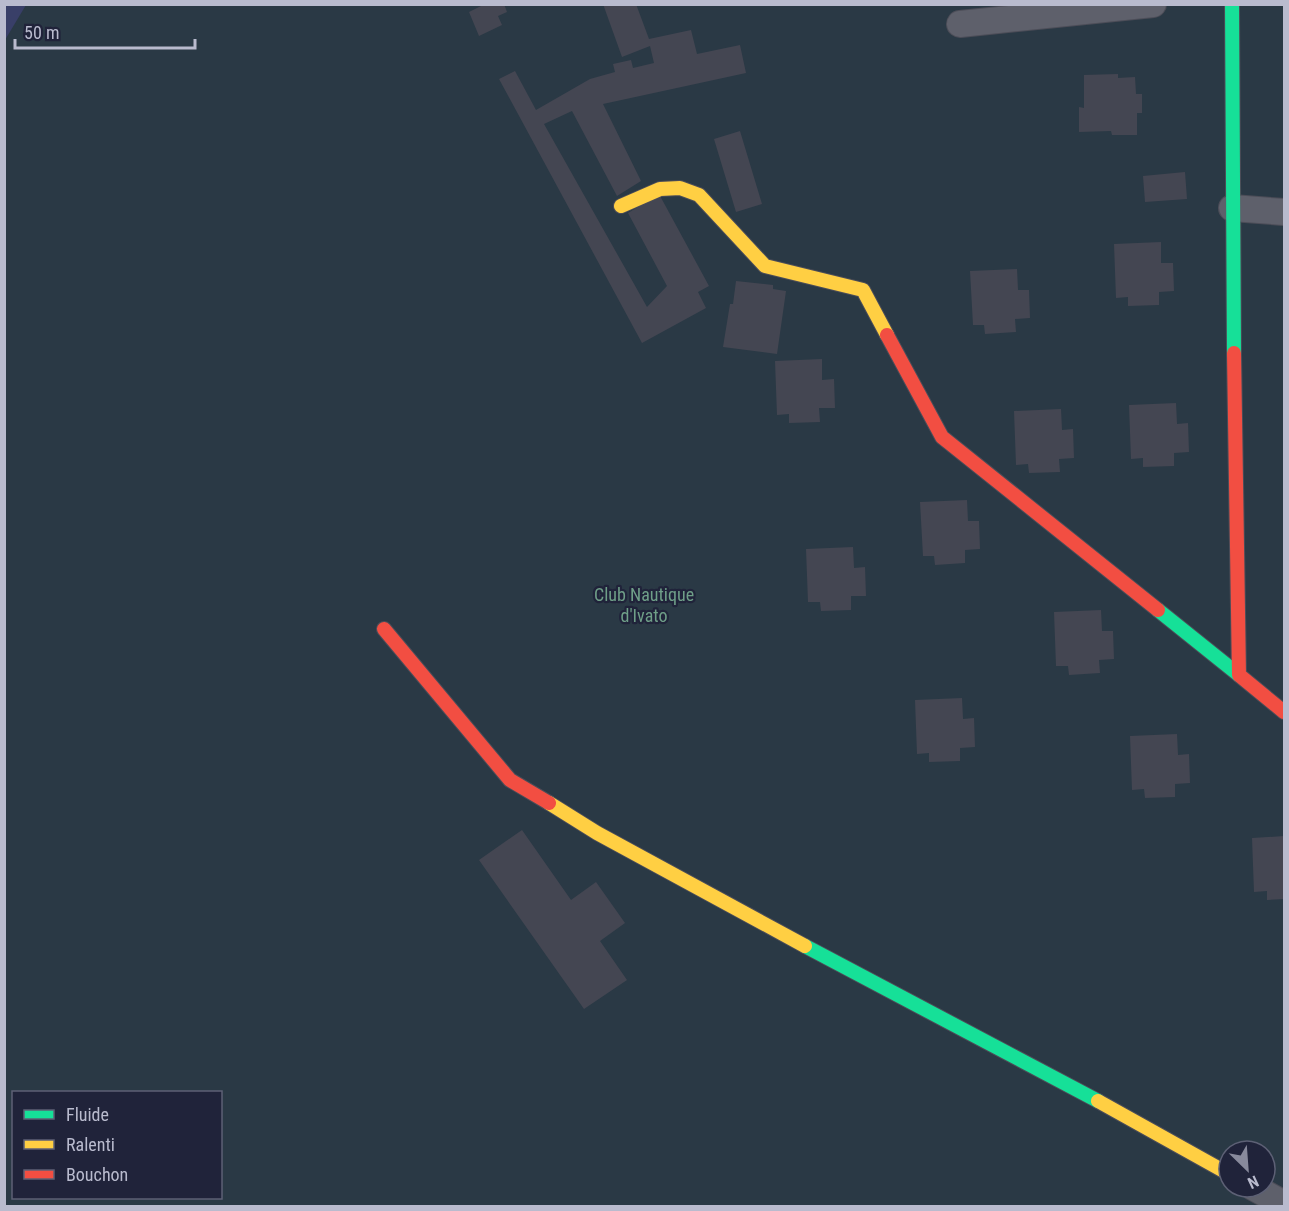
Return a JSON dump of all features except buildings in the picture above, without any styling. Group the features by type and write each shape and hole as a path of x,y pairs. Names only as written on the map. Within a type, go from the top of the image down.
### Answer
{"street":[{"path":"960,24 1153,4"},
{"path":"1232,4 1232,208 1239,675"},
{"path":"621,206 660,189 680,188 699,195 765,266 863,290 942,437 1284,712"},
{"path":"1232,208 1284,212"},
{"path":"384,629 510,780 597,833 1217,1166"}],"green space":[{"name":"Club Nautique d'Ivato","path":"26,4 1284,5 1284,1206 5,1206 4,40"}],"water":[{"path":"4,5 26,5 5,40"}],"traffic: fast":[{"path":"1232,4 1234,353"},
{"path":"1158,610 1239,675"},
{"path":"805,946 1098,1101"}],"traffic: slow":[{"path":"621,206 660,189 680,188 699,195 765,266 863,290 887,335"},
{"path":"549,803 597,833 805,946"},
{"path":"1098,1101 1217,1167"}],"traffic: jam":[{"path":"887,335 942,437 1158,610"},
{"path":"1234,353 1239,675 1284,712"},
{"path":"384,629 510,780 549,803"}]}
